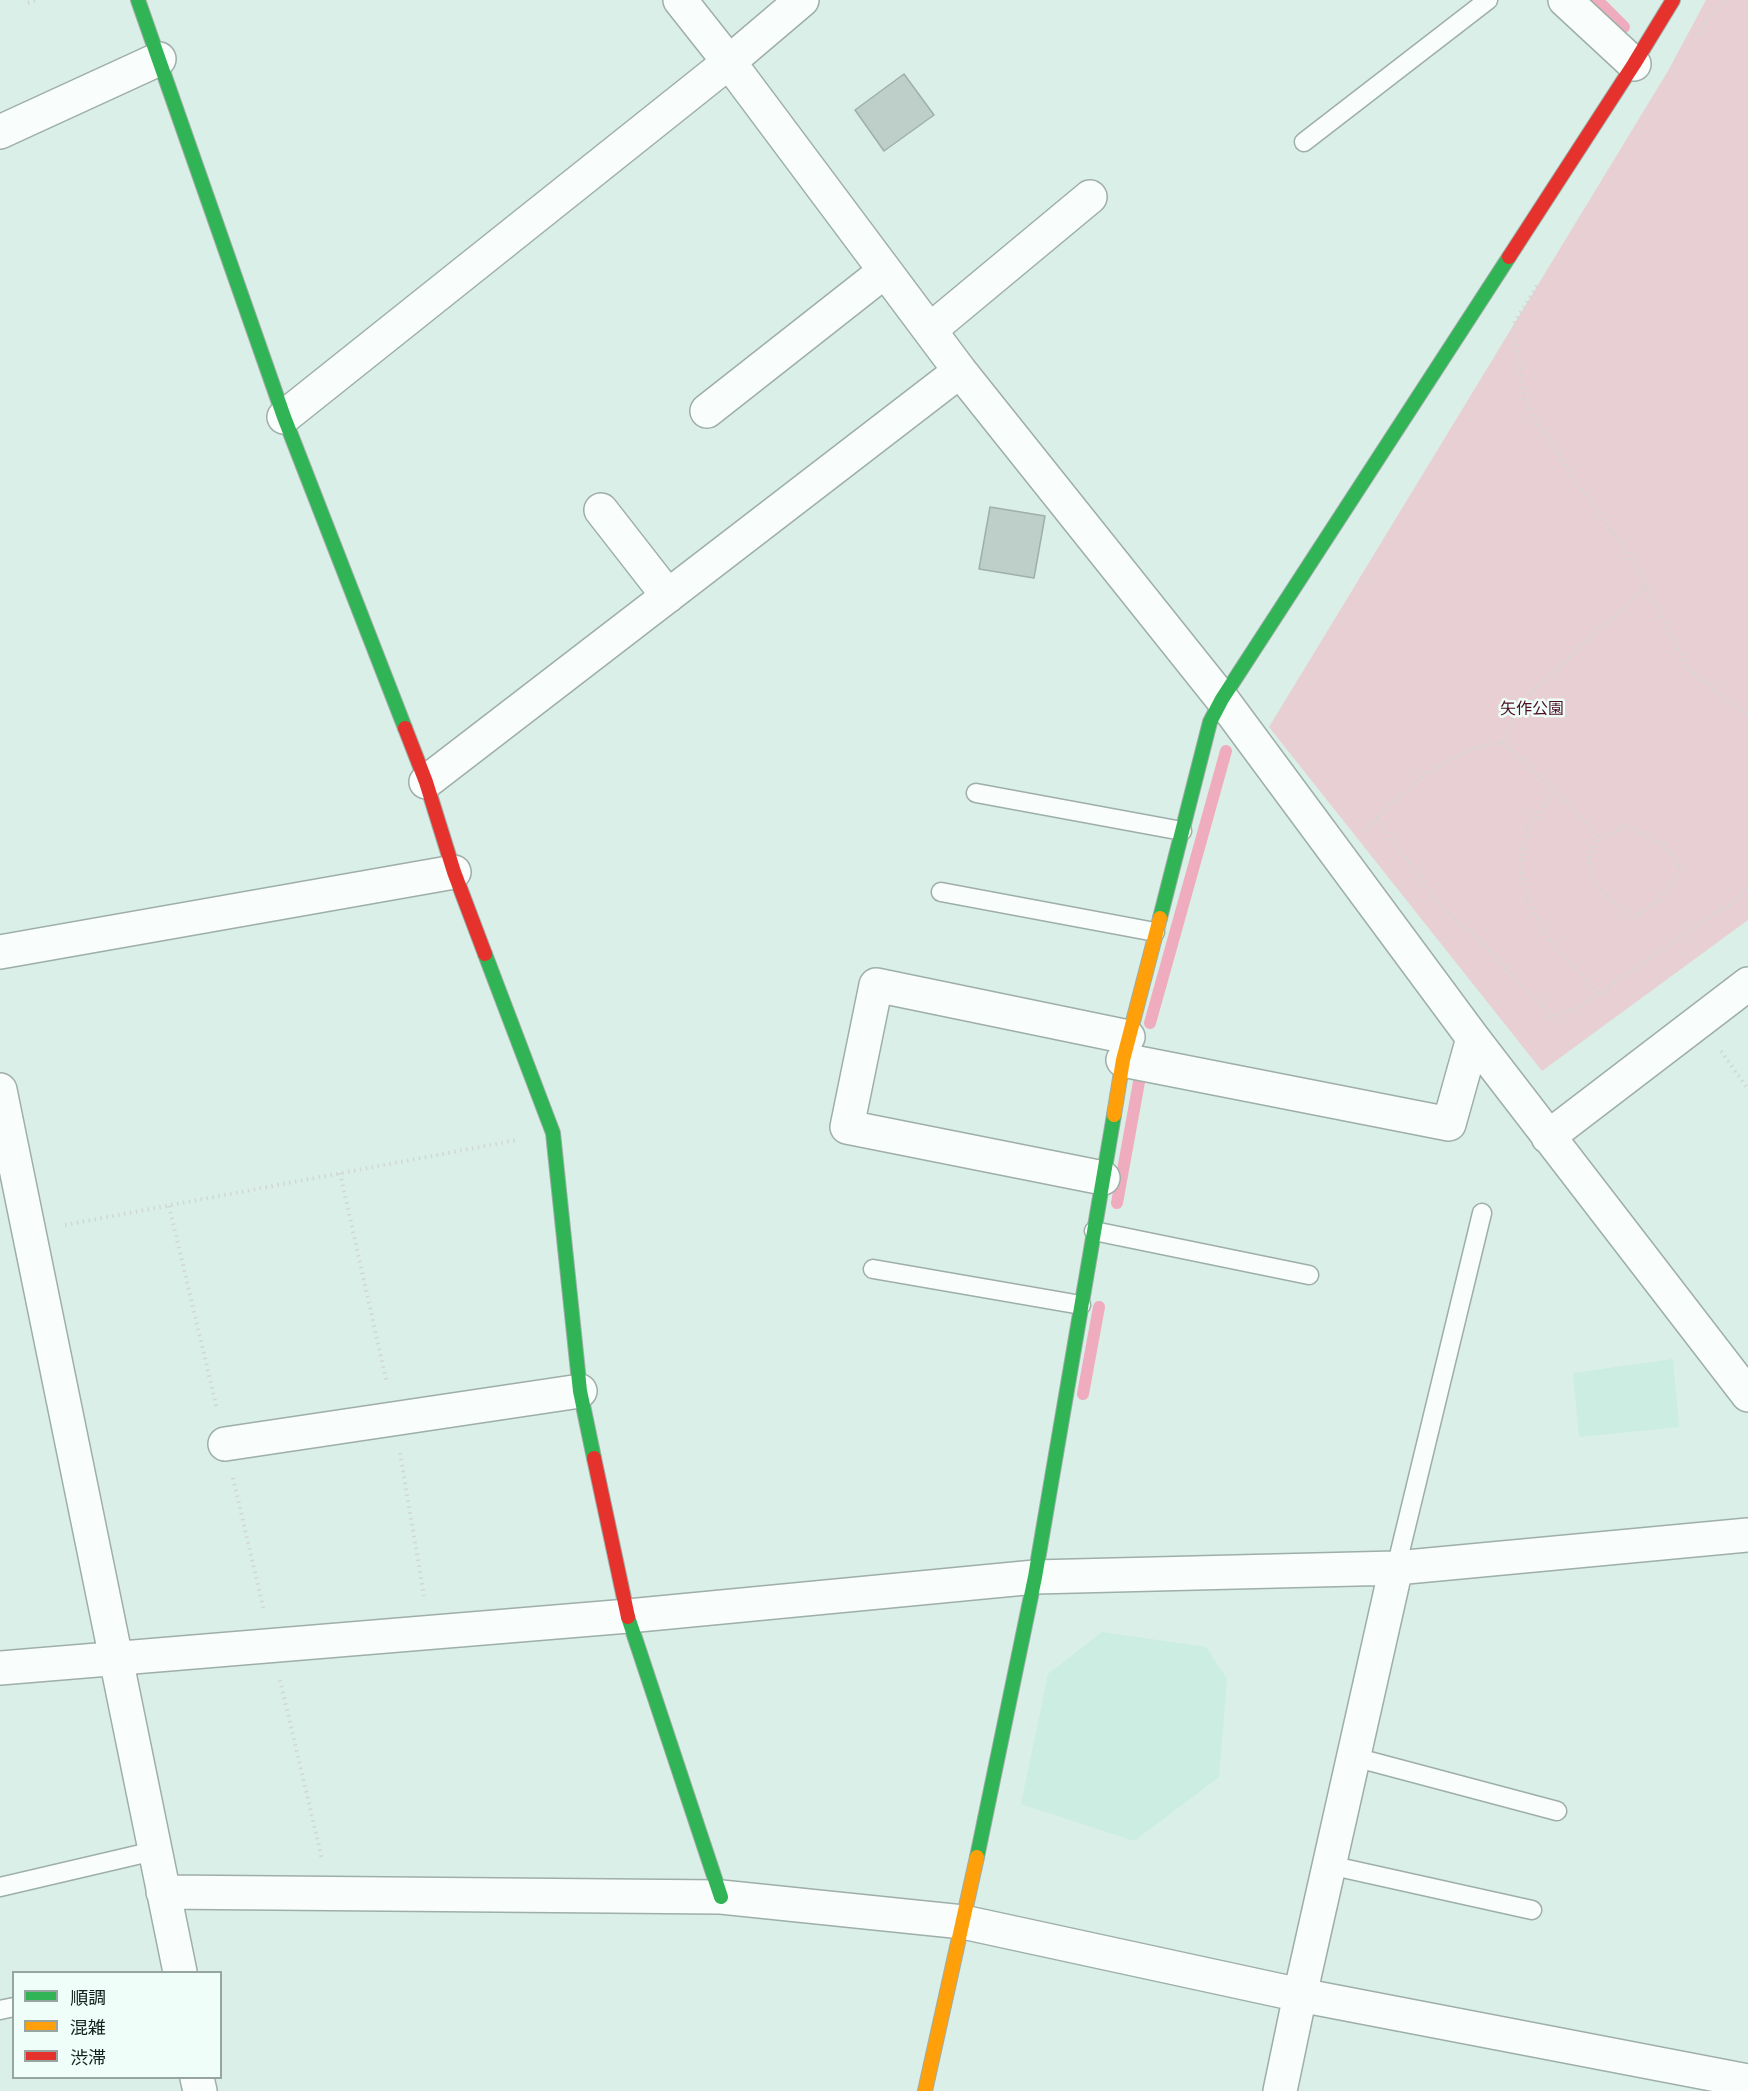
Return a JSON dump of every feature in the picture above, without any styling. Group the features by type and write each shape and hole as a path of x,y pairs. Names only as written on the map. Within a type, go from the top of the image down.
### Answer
{"street":[{"path":"138,0 284,417 426,782 454,872 553,1133 580,1391 628,1616 721,1897"},
{"path":"680,0 960,371 1222,699 1473,1038 1748,1395"},
{"path":"284,417 729,62 802,0"},
{"path":"1565,0 1634,64"},
{"path":"925,2091 1035,1578 1126,1049 1210,722 1222,699 1634,64 1673,0"},
{"path":"0,132 159,59"},
{"path":"930,330 1090,197"},
{"path":"707,411 885,271"},
{"path":"426,782 960,371"},
{"path":"601,510 668,596"},
{"path":"0,952 454,872"},
{"path":"1548,1137 1748,984"},
{"path":"1103,1178 847,1127 876,985 1126,1049 1449,1124 1473,1038"},
{"path":"0,1090 8,1168 29,1232 163,1892 177,1971"},
{"path":"225,1444 580,1391"},
{"path":"0,1668 628,1616 1035,1578 1396,1568 1748,1535"},
{"path":"1280,2091 1396,1568"},
{"path":"163,1892 721,1897 963,1922 1300,1995 1748,2081"}],"lane":[{"path":"1304,142 1488,0"},
{"path":"976,794 1182,831"},
{"path":"941,892 1155,932"},
{"path":"1396,1568 1482,1213"},
{"path":"1094,1231 1309,1275"},
{"path":"873,1269 1081,1305"},
{"path":"1354,1757 1557,1811"},
{"path":"0,1887 154,1851"},
{"path":"1329,1865 1532,1910"}],"path":[{"path":"28,3 35,0"},
{"path":"1513,325 1525,403 1572,476 1634,562 1688,668 1748,716"},
{"path":"1502,742 1511,722 1531,693 1646,586"},
{"path":"1337,856 1422,776 1472,748 1502,742"},
{"path":"1502,742 1560,796 1598,837"},
{"path":"1551,797 1526,829 1521,869 1528,900 1526,898 1551,942 1597,994"},
{"path":"1377,818 1441,907 1478,939 1552,1016 1580,1006 1748,889"},
{"path":"1625,825 1661,842 1680,868 1663,897 1637,915 1610,899 1592,877 1589,858 1598,837 1610,834 1625,825"},
{"path":"1699,1022 1748,1089"},
{"path":"29,1232 553,1133"},
{"path":"340,1173 394,1418 430,1633"},
{"path":"169,1206 265,1617"},
{"path":"279,1674 330,1894"}],"shaded area":[{"path":"1673,1359 1679,1427 1579,1437 1573,1373"},
{"path":"1102,1632 1206,1647 1227,1679 1219,1777 1134,1841 1021,1804 1048,1674"}],"green space":[{"name":"矢作公園","path":"1706,0 1748,0 1748,920 1542,1071 1269,727 1668,71"}],"building":[{"path":"904,74 934,115 884,151 855,110"},
{"path":"990,507 1045,516 1034,578 979,569"}],"waterway":[{"path":"1597,0 1624,27"},
{"path":"1150,1023 1226,751"},
{"path":"1117,1203 1139,1082"},
{"path":"1083,1394 1099,1307"}],"traffic: fast":[{"path":"138,0 284,417 405,728"},
{"path":"1160,918 1210,722 1222,699 1509,257"},
{"path":"485,954 553,1133 580,1391 594,1458"},
{"path":"977,1857 1035,1577 1114,1115"},
{"path":"628,1617 721,1897"}],"traffic: slow":[{"path":"1114,1115 1123,1060 1160,918"},
{"path":"925,2091 977,1857"}],"traffic: jam":[{"path":"1509,257 1673,0"},
{"path":"405,728 426,782 454,872 485,954"},
{"path":"594,1458 628,1617"}]}
